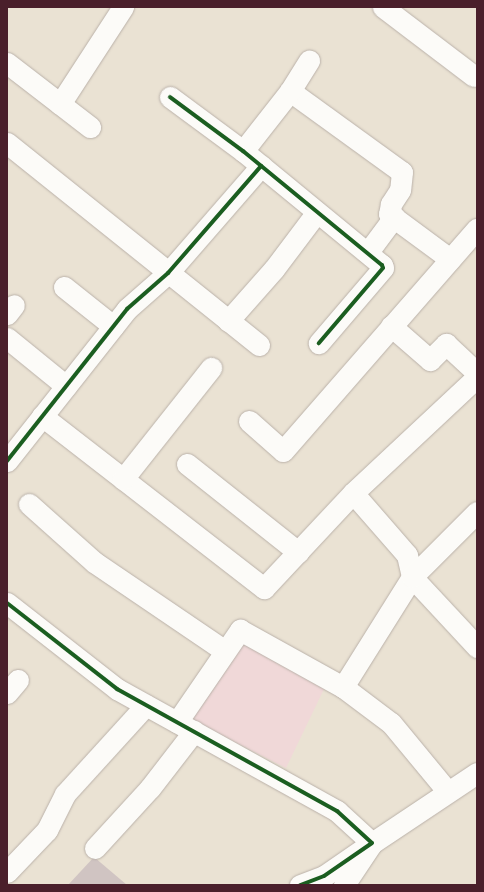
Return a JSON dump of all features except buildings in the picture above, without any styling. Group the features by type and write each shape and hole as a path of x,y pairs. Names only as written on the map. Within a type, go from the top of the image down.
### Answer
{"street":[{"path":"60,104 123,7"},
{"path":"383,7 474,76"},
{"path":"243,151 290,91 309,61"},
{"path":"7,63 90,127"},
{"path":"290,91 402,172 400,190 389,214 450,259"},
{"path":"170,97 243,151 368,252 383,268 318,343"},
{"path":"7,143 168,274 259,345"},
{"path":"7,461 127,309 168,274 261,166"},
{"path":"228,321 274,269 317,212"},
{"path":"368,252 394,217"},
{"path":"248,421 283,451 477,229"},
{"path":"64,287 113,326"},
{"path":"391,326 430,360 446,344 477,373"},
{"path":"7,338 66,386"},
{"path":"123,479 211,368"},
{"path":"42,416 264,588 352,494 477,377"},
{"path":"187,464 298,552"},
{"path":"352,494 406,556 412,577 477,647"},
{"path":"29,504 94,562 225,651"},
{"path":"343,687 412,577 477,512"},
{"path":"7,604 117,689 337,811 372,843"},
{"path":"95,848 150,788 185,727 225,651 240,630 343,687 391,723 448,792"},
{"path":"7,872 47,830 65,794 146,705"},
{"path":"300,885 324,876 477,773"},
{"path":"344,885 372,843"}],"shaded area":[{"path":"241,642 324,689 286,768 189,719"}],"cycle path":[{"path":"170,97 243,151 382,265 383,268 319,343"},
{"path":"7,461 127,309 168,273 261,166"},
{"path":"7,603 117,689 337,811 372,843 324,876 300,885"}]}
